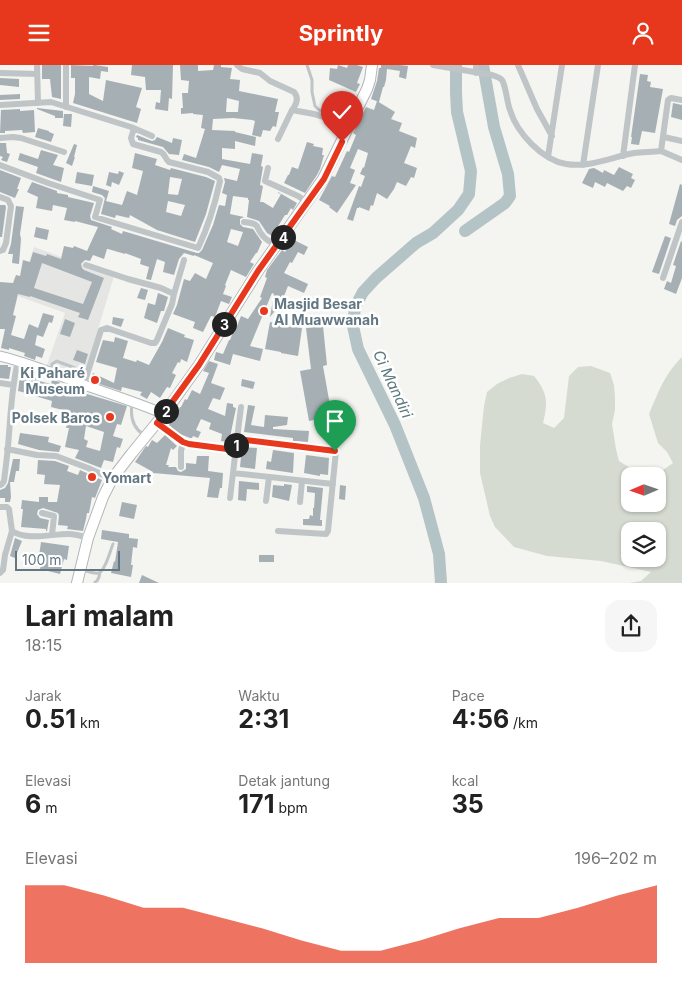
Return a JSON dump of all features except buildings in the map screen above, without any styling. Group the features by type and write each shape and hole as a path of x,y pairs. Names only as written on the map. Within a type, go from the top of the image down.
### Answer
{"main road":[{"path":"77,583 88,538 103,497 112,479 164,414 199,365 258,271 324,179 367,89 372,65"}],"street":[{"path":"37,65 38,103"},
{"path":"66,65 66,107"},
{"path":"237,65 242,69 260,73 270,81 292,91 296,95 296,105 278,139"},
{"path":"433,65 492,75 500,79 510,111 521,132 548,157 564,164 583,165 638,153 662,151 682,160"},
{"path":"475,73 476,65"},
{"path":"518,65 537,109 552,136"},
{"path":"548,157 562,65"},
{"path":"583,165 598,65"},
{"path":"623,156 635,65"},
{"path":"0,73 38,74"},
{"path":"662,151 668,100 671,98 682,100"},
{"path":"0,105 51,102 152,135"},
{"path":"292,110 314,114 350,125"},
{"path":"0,165 100,200 95,217 198,248 208,223 220,181 219,178 208,172 169,161 161,152 133,144 131,138 134,128"},
{"path":"664,137 682,141"},
{"path":"0,138 21,138 64,152"},
{"path":"268,167 265,181 307,202"},
{"path":"0,197 8,200 11,206 5,247 0,251"},
{"path":"244,221 254,223 258,226 262,235 277,245"},
{"path":"663,278 682,222"},
{"path":"80,383 101,330 107,328 155,343 172,304 184,260"},
{"path":"86,265 161,288 174,295"},
{"path":"0,356 133,401 164,414"},
{"path":"0,485 4,481 13,385 18,361"},
{"path":"0,383 13,385"},
{"path":"230,498 241,407"},
{"path":"157,423 183,442 235,450"},
{"path":"237,439 336,451 328,531 326,534 278,531"},
{"path":"181,467 180,451 183,442"},
{"path":"7,449 37,455 56,456 112,479"},
{"path":"233,473 333,484"},
{"path":"266,501 269,477"},
{"path":"300,502 302,481"},
{"path":"0,507 7,507 9,509 12,531 2,572 0,573"},
{"path":"42,513 54,516 52,535"},
{"path":"12,531 25,535 69,534 88,538"}],"lane":[{"path":"306,65 312,80 315,106 319,110 350,125"},
{"path":"133,401 131,413 134,427 146,436"},
{"path":"95,582 98,581 112,544"},
{"path":"80,570 100,572"}],"shaded area":[{"path":"34,247 114,276 83,379 47,365 65,313 18,296"},
{"path":"682,357 682,583 629,583 641,581 651,572 628,567 666,567 666,522 621,522 621,565 601,561 547,556 514,547 495,527 490,516 480,473 480,445 487,392 509,378 522,374 534,376 546,398 543,423 554,428 564,418 569,376 578,367 591,366 610,373 615,397 612,424 616,449 619,461 629,467 621,467 621,513 666,513 666,468 673,463 667,452 658,443 649,414 671,370"}],"waterway":[{"name":"Ci Mandiri","path":"441,583 439,554 424,498 395,425 358,349 353,326 355,307 363,292 416,243 433,233 458,210 469,194 471,171 457,112 456,65"},
{"path":"465,231 505,203 510,196 508,174 494,127 483,65"}],"place":[{"name":"Masjid Besar Al Muawwanah","path":"264,311"},
{"name":"Ki Paharé Museum","path":"95,380"},
{"name":"Polsek Baros","path":"110,417"},
{"name":"Yomart","path":"92,477"}],"route":[{"path":"335,451 237,439 235,450 189,444 183,442 157,423 199,365 258,271 324,179 342,142"}]}
